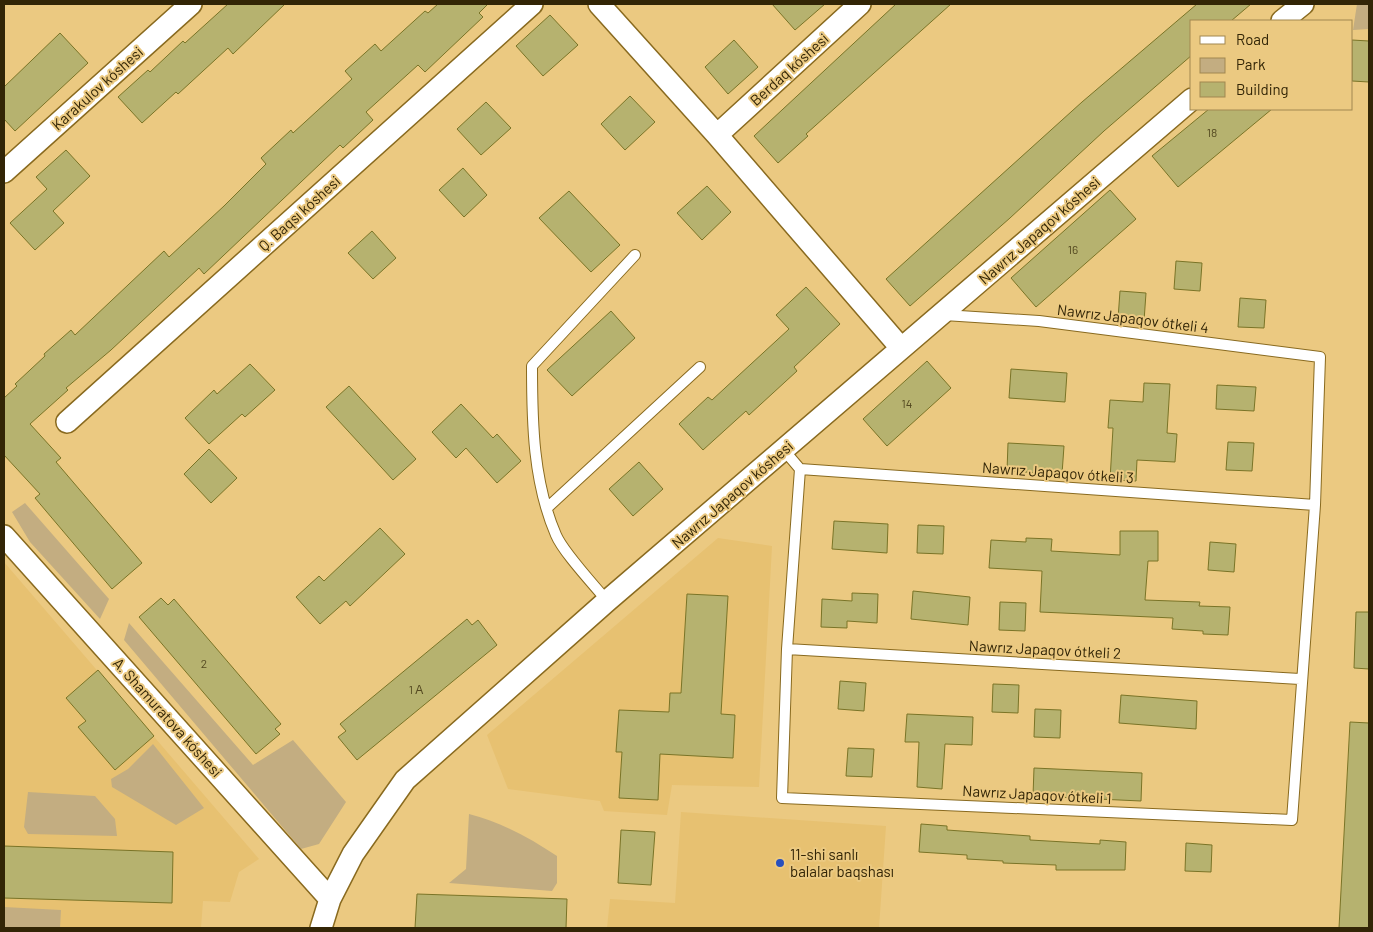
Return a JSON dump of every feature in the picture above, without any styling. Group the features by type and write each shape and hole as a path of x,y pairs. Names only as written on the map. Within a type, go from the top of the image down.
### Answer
{"street":[{"name":"Karakulov kóshesi","path":"4,172 191,4"},
{"name":"Q. Baqsı kóshesi","path":"67,422 532,4"},
{"path":"599,4 717,135 902,348"},
{"name":"Berdaq kóshesi","path":"717,135 860,4"},
{"path":"1283,20 1303,4"},
{"name":"Nawrız Japaqov kóshesi","path":"321,928 330,900 353,854 405,780 607,601 1190,101"},
{"name":"A. Shamuratova kóshesi","path":"4,536 330,900"}],"lane":[{"path":"607,601 556,536 547,508 542,492 532,428 532,366 636,255"},
{"name":"Nawrız Japaqov ótkeli 4","path":"941,314 1038,321 1320,358 1314,505"},
{"path":"547,508 700,367"},
{"path":"783,450 800,469 787,649"},
{"name":"Nawrız Japaqov ótkeli 3","path":"800,469 1314,505"},
{"path":"1300,679 1314,505"},
{"name":"Nawrız Japaqov ótkeli 2","path":"787,649 1300,679"},
{"name":"Nawrız Japaqov ótkeli 1","path":"787,649 782,798 1292,820 1300,679"}],"shaded area":[{"path":"718,538 772,546 759,787 672,785 667,815 604,811 600,801 508,789 487,735"},
{"path":"4,562 259,859 239,872 230,902 203,901 201,928 4,928"},
{"name":"11-shi sanlı balalar baqshası","path":"681,812 886,826 879,928 607,928 610,899 675,903"}],"green space":[{"path":"1357,4 1369,4 1369,29 1353,30"},
{"path":"25,503 109,599 100,619 30,542 12,512"},
{"path":"129,623 253,765 293,740 346,802 319,844 301,849 124,640"},
{"path":"153,744 204,808 176,825 112,787 111,779 128,769"},
{"path":"28,792 95,796 115,819 117,836 28,834 24,827"},
{"path":"469,814 515,831 557,856 557,883 552,891 449,883 466,869"},
{"path":"4,907 61,910 60,928 4,928"}],"building":[{"path":"228,4 285,4 233,54 228,48 178,94 176,92 142,123 118,97 148,70 150,72 183,41 185,43"},
{"path":"438,4 488,4 479,13 483,17 425,72 418,65 366,112 373,120 343,148 340,145 204,274 199,268 111,350 66,388 68,390 30,424 61,458 56,462 142,563 112,589 35,498 40,494 4,455 4,398 17,386 15,384 45,356 44,354 71,330 75,335 164,251 169,257 224,206 266,164 261,158 291,130 293,133 352,79 345,71 375,44 381,51 425,11 428,13"},
{"path":"772,4 825,4 795,30"},
{"path":"896,4 951,4 806,134 808,136 778,163 754,136"},
{"path":"1197,4 1251,4 1232,20 1190,20 1190,57 1104,131 1010,218 910,306 886,279 1082,102"},
{"path":"550,15 578,45 543,76 516,46"},
{"path":"60,33 88,63 15,131 4,119 4,87"},
{"path":"734,40 758,67 728,94 705,67"},
{"path":"1353,40 1369,41 1369,82 1353,81"},
{"path":"630,96 655,122 625,150 601,124"},
{"path":"486,102 511,128 481,155 457,129"},
{"path":"1208,110 1271,110 1178,187 1152,156"},
{"path":"66,150 90,176 53,211 64,223 35,250 10,223 47,189 36,177"},
{"path":"463,168 487,195 464,217 439,190"},
{"path":"707,186 731,212 702,240 677,213"},
{"path":"1110,190 1136,219 1036,307 1011,278"},
{"path":"569,191 620,245 591,272 539,218"},
{"path":"372,231 396,258 373,279 348,253"},
{"path":"1176,261 1202,263 1200,291 1174,289"},
{"path":"806,287 840,324 794,367 797,371 749,415 746,411 703,450 679,424 708,397 712,400 789,329 776,315"},
{"path":"1120,291 1146,293 1144,321 1118,319"},
{"path":"1240,298 1266,300 1264,328 1238,327"},
{"path":"611,311 635,338 572,396 547,370"},
{"path":"927,361 951,388 887,446 863,419"},
{"path":"250,364 275,390 245,417 242,414 209,444 185,418 214,390 217,394"},
{"path":"1011,369 1067,373 1065,402 1009,398"},
{"path":"1144,383 1170,384 1167,433 1177,434 1175,462 1137,460 1136,481 1110,480 1113,428 1108,428 1110,400 1143,402"},
{"path":"1217,385 1256,387 1254,411 1216,409"},
{"path":"349,386 416,459 393,480 326,407"},
{"path":"461,404 493,438 497,434 521,461 497,483 466,448 456,458 432,432"},
{"path":"1228,442 1254,443 1252,471 1226,470"},
{"path":"1008,443 1064,446 1062,474 1007,471"},
{"path":"209,449 237,478 211,503 184,474"},
{"path":"639,462 663,489 633,516 609,489"},
{"path":"834,521 888,524 887,553 832,549"},
{"path":"918,525 944,526 943,554 917,553"},
{"path":"380,528 405,554 350,606 346,601 320,624 296,597 319,576 324,581"},
{"path":"1120,531 1158,531 1158,561 1148,561 1145,600 1200,602 1199,606 1230,607 1228,635 1203,634 1203,631 1172,629 1173,618 1040,612 1042,571 989,568 991,540 1026,542 1026,538 1052,539 1051,551 1120,555"},
{"path":"1210,542 1236,544 1234,572 1208,570"},
{"path":"913,591 970,597 968,625 911,619"},
{"path":"852,593 878,594 877,623 847,621 847,628 821,627 822,599 852,601"},
{"path":"687,594 728,596 721,714 735,715 733,758 660,754 658,800 619,798 622,752 616,752 619,710 669,712 670,693 681,693"},
{"path":"161,598 168,605 174,599 281,724 275,729 280,734 256,754 139,617"},
{"path":"1000,602 1026,603 1025,631 999,630"},
{"path":"1356,612 1369,612 1369,669 1354,668"},
{"path":"467,619 472,625 478,620 497,645 357,760 338,737 346,731 340,724"},
{"path":"98,670 154,736 115,770 78,727 86,721 66,698"},
{"path":"840,681 866,683 864,711 838,709"},
{"path":"993,684 1019,685 1018,713 992,712"},
{"path":"1121,695 1197,701 1196,729 1119,723"},
{"path":"1035,709 1061,710 1060,738 1034,737"},
{"path":"907,714 973,717 972,745 945,744 942,789 917,787 919,742 905,742"},
{"path":"1350,722 1369,723 1369,928 1339,928"},
{"path":"848,748 874,749 872,777 846,776"},
{"path":"1034,768 1142,773 1141,801 1033,796"},
{"path":"921,824 947,826 947,830 1030,836 1030,840 1100,844 1100,840 1126,842 1125,870 1056,870 1056,865 1003,863 1003,861 967,859 967,855 919,852"},
{"path":"621,830 655,832 651,885 618,883"},
{"path":"1186,843 1212,845 1211,872 1185,871"},
{"path":"4,846 173,852 172,903 4,898"},
{"path":"417,894 567,899 566,928 415,928"}],"place":[{"name":"11-shi sanlı balalar baqshası","path":"780,863"}]}
